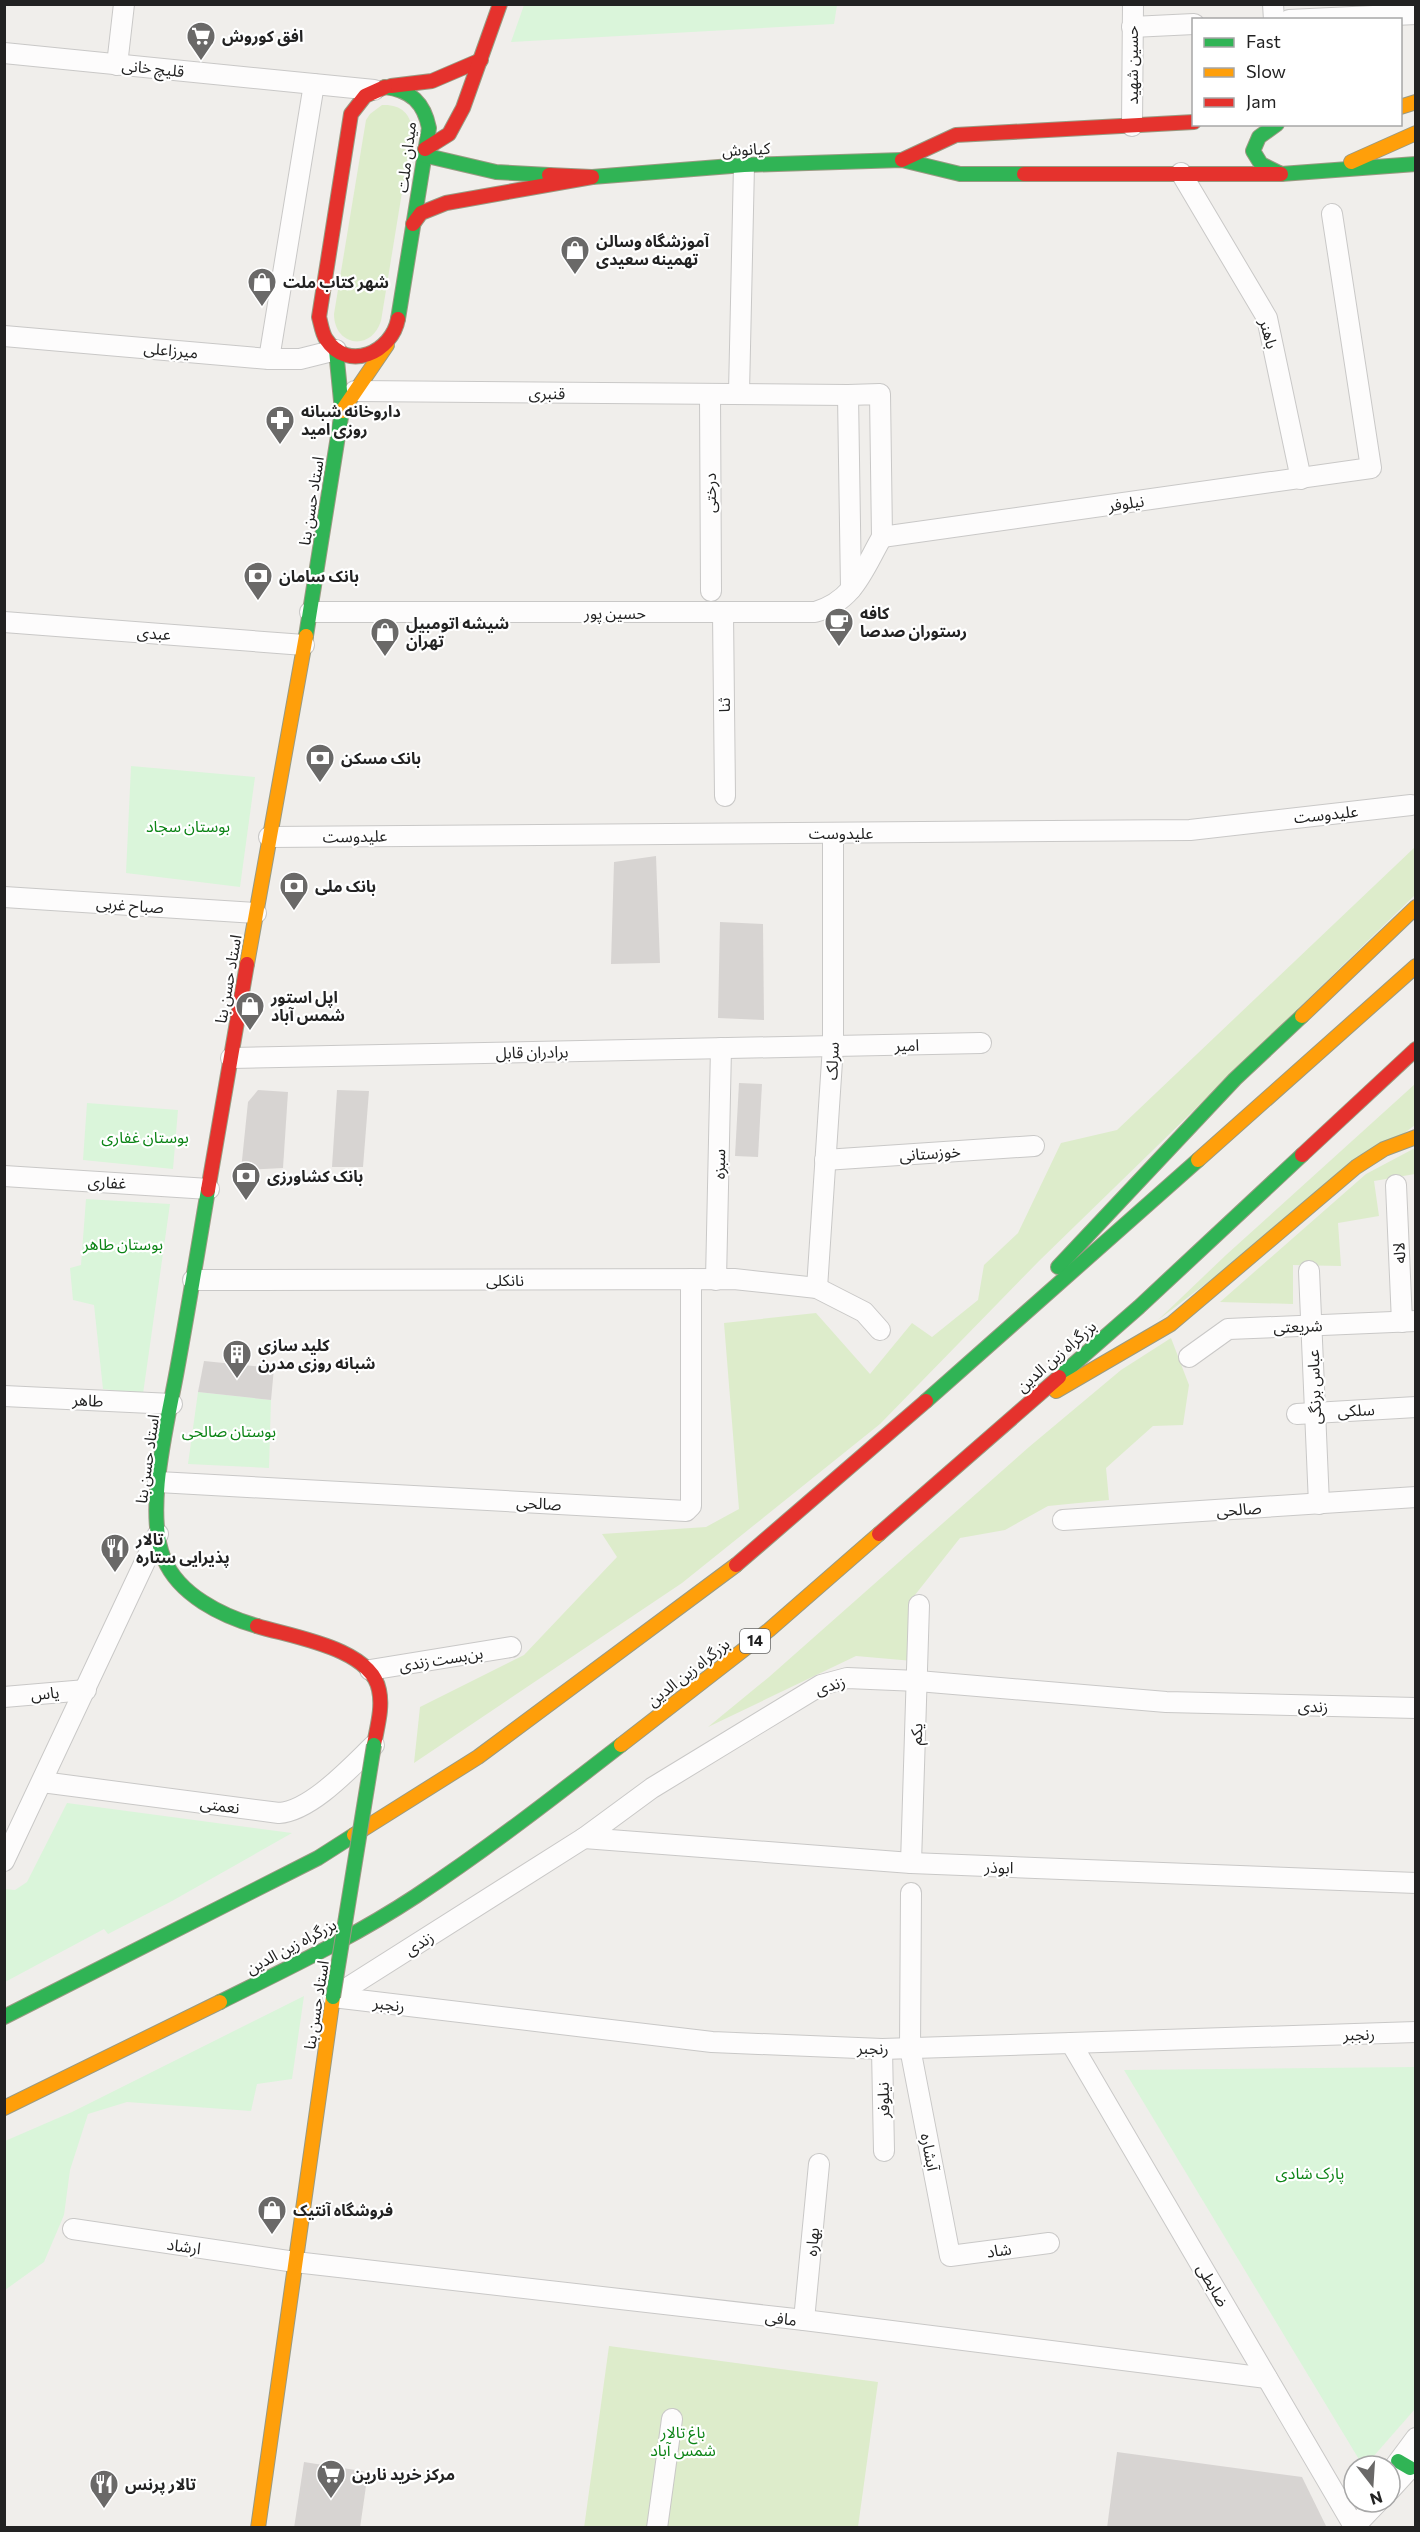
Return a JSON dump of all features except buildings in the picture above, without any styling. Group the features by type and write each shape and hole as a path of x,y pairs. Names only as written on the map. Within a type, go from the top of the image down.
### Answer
{"main road":[{"path":"424,152 449,134 463,108 500,4"},
{"path":"388,344 374,354 351,357 336,350 324,338 320,317 351,114 356,104 379,88 432,81 481,60"},
{"name":"میدان ملت","path":"342,411 396,330 429,128 423,106 407,91 379,88"},
{"path":"902,160 956,135 1192,122"},
{"path":"1273,126 1255,140 1253,152 1256,160 1266,169 1281,174"},
{"path":"1332,170 1416,133"},
{"name":"کیانوش","path":"424,152 496,172 592,177"},
{"path":"902,160 960,174 1135,176 1181,173 1281,174 1416,164"},
{"name":"کیانوش","path":"413,224 421,213 446,203 592,177 744,165 902,160"},
{"path":"336,350 342,411"},
{"name":"استاد حسن بنا","path":"258,2528 333,1997 381,1698 377,1681 360,1660 322,1645 246,1624 213,1610 186,1589 170,1571 163,1557 156,1511 158,1482 310,612 342,411"},
{"path":"963,1369 1235,1078 1416,908"},
{"path":"4,2017 318,1858 478,1756 724,1575 963,1369 1416,966"},
{"name":"بزرگراه زین الدین","path":"4,2108 308,1958 414,1897 523,1821 769,1630 1139,1307 1416,1049"},
{"path":"1010,1418 1171,1324 1356,1167 1384,1149 1416,1137"}],"street":[{"path":"117,64 124,4"},
{"name":"حسین شهید","path":"1132,126 1133,4"},
{"path":"1331,18 1416,14"},
{"path":"1132,27 1192,24"},
{"name":"قلیچ خانی","path":"4,53 314,84 379,88"},
{"path":"269,359 314,84"},
{"path":"738,393 744,165"},
{"name":"باهنر","path":"1181,173 1267,318 1301,479"},
{"name":"نیلوفر","path":"882,537 1371,468 1332,214"},
{"name":"میرزاعلی","path":"4,336 269,359 300,359 336,350"},
{"name":"قنبری","path":"355,391 880,394 882,537"},
{"name":"درختی","path":"710,394 711,591"},
{"path":"848,395 851,591"},
{"name":"حسین پور","path":"310,612 815,612 829,609 843,600 851,591 882,537"},
{"name":"ثنا","path":"723,613 725,796"},
{"name":"عبدی","path":"4,622 304,645"},
{"name":"علیدوست","path":"269,837 1190,830 1411,805"},
{"name":"سرلک","path":"817,1288 833,1046 833,833"},
{"name":"صباح غربی","path":"4,897 256,913"},
{"name":"امیر","path":"833,1046 981,1043"},
{"name":"برادران قابل","path":"231,1058 833,1046"},
{"name":"سبزه","path":"716,1280 721,1048"},
{"name":"خوزستانی","path":"825,1160 1034,1146"},
{"name":"غفاری","path":"4,1176 209,1189"},
{"name":"لاله","path":"1396,1185 1409,1322"},
{"name":"عباس برنگی","path":"1309,1271 1311,1326 1306,1413 1319,1504"},
{"name":"نانکلی","path":"193,1280 716,1280 817,1288"},
{"name":"صالحی","path":"158,1482 686,1511 691,1506 692,1280"},
{"path":"817,1288 864,1312 880,1330"},
{"name":"شریعتی","path":"1189,1357 1228,1329 1409,1322"},
{"name":"طاهر","path":"4,1396 172,1404"},
{"name":"سلکی","path":"1306,1413 1416,1407"},
{"name":"صالحی","path":"1063,1520 1416,1497"},
{"path":"4,1861 158,1534"},
{"name":"یکم","path":"911,1863 919,1605"},
{"name":"بن‌بست زندی","path":"370,1670 511,1647"},
{"name":"زندی","path":"333,1997 584,1838 652,1788 821,1684 847,1678 918,1681 1166,1701 1416,1708"},
{"name":"یاس","path":"4,1697 86,1690"},
{"name":"نعمتی","path":"42,1782 279,1813 290,1812 326,1789 375,1745"},
{"name":"ابوذر","path":"584,1838 911,1863 1416,1883"},
{"path":"910,2048 911,1893"},
{"name":"رنجبر","path":"333,1997 712,2042 882,2049 1416,2032"},
{"name":"ضابطی","path":"1071,2043 1354,2527"},
{"name":"آبشاره","path":"910,2048 950,2256"},
{"name":"نیلوفر","path":"882,2049 884,2151"},
{"name":"بهاره","path":"804,2320 819,2164"},
{"name":"ارشاد","path":"73,2229 295,2262"},
{"name":"شاد","path":"950,2256 1049,2243"},
{"name":"مافی","path":"295,2262 804,2320 1267,2378"},
{"path":"657,2528 672,2419"},
{"path":"1406,2466 1416,2438"},
{"path":"1354,2527 1363,2514"},
{"path":"1354,2527 1366,2514"}],"green space":[{"path":"524,4 837,5 834,24 511,42"},
{"path":"382,105 394,106 403,111 409,119 412,131 381,321 376,331 369,337 362,341 354,341 340,333 334,314 366,120"},
{"name":"بوستان سجاد","path":"131,766 255,777 240,887 126,873"},
{"path":"1415,847 1415,895 1039,1261 880,1424 682,1583 414,1763 420,1707 524,1655 617,1557 602,1534 706,1527 739,1509 724,1323 816,1313 870,1374 912,1323 932,1337 978,1300 984,1265 1018,1233 1061,1143 1117,1130"},
{"path":"1415,1084 1415,1125 1158,1320 1226,1255"},
{"name":"بوستان غفاری","path":"87,1103 178,1110 173,1169 83,1160"},
{"path":"1415,1148 1415,1174 1374,1181 1379,1216 1338,1223 1341,1266 1293,1265 1293,1304 1220,1302 1366,1174"},
{"name":"بوستان طاهر","path":"86,1199 170,1204 143,1394 103,1389 94,1305 73,1300 70,1268 81,1265"},
{"path":"1171,1338 1189,1385 1183,1425 1153,1426 1106,1468 1109,1500 1048,1506 1005,1530 960,1538 911,1600 913,1661 856,1656 708,1727 769,1677 1029,1447 1121,1370"},
{"name":"بوستان صالحی","path":"198,1392 271,1400 269,1468 188,1464"},
{"path":"67,1803 292,1833 172,1901 108,1934 104,1929 5,1982 5,1889 15,1890 27,1882"},
{"path":"304,1996 292,2079 257,2084 251,2111 127,2102 88,2114 70,2170 64,2215 44,2262 5,2290 5,2141 72,2112"},
{"name":"پارک شادی","path":"1415,2067 1415,2409 1376,2454 1356,2454 1124,2070"},
{"name":"باغ تالار شمس آباد","path":"609,2346 878,2382 858,2527 584,2528"}],"traffic: fast":[{"path":"385,87 402,91 415,99 424,111 429,128 398,319"},
{"path":"1274,126 1259,137 1253,151 1261,164 1281,174 1416,164"},
{"path":"423,155 496,172 549,175"},
{"path":"592,177 744,165 902,160 960,174 1024,174"},
{"path":"306,636 342,411 336,350"},
{"path":"1058,1267 1235,1079 1302,1016"},
{"path":"1059,1377 1139,1307 1302,1155"},
{"path":"926,1401 1198,1160"},
{"path":"208,1190 160,1466 156,1516 158,1539 171,1572 191,1593 216,1610 257,1626"},
{"path":"333,1997 374,1745"},
{"path":"220,2002 344,1939 416,1896 494,1841 621,1745"},
{"path":"4,2017 318,1858 354,1835"},
{"path":"1402,2463 1410,2468"}],"traffic: slow":[{"path":"1402,106 1416,102"},
{"path":"1351,162 1416,133"},
{"path":"342,411 387,345"},
{"path":"247,964 306,636"},
{"path":"1302,1016 1416,907"},
{"path":"1198,1160 1416,966"},
{"path":"1056,1391 1171,1324 1356,1167 1384,1149 1416,1137"},
{"path":"621,1745 769,1630 879,1534"},
{"path":"354,1835 478,1757 736,1565"},
{"path":"258,2528 333,1997"},
{"path":"4,2108 220,2002"}],"traffic: jam":[{"path":"425,149 449,134 463,108 500,4"},
{"path":"391,86 432,81 481,60"},
{"path":"385,87 365,96 351,114 319,317 325,337 335,349 346,355 357,356 368,354 387,341 398,319"},
{"path":"902,160 956,135 1192,122"},
{"path":"1024,174 1281,174"},
{"path":"413,224 421,213 446,203 592,177 549,175"},
{"path":"208,1190 247,964"},
{"path":"1302,1155 1416,1049"},
{"path":"879,1534 1059,1377"},
{"path":"736,1565 926,1401"},
{"path":"257,1626 328,1646 346,1654 373,1676 380,1697 374,1745"}],"place":[{"name":"افق کوروش","path":"201,62"},
{"name":"آموزشگاه وسالن تهمینه سعیدی","path":"575,276"},
{"name":"شهر کتاب ملت","path":"262,308"},
{"name":"داروخانه شبانه روزی امید","path":"280,446"},
{"name":"بانک سامان","path":"258,602"},
{"name":"کافه رستوران صدصا","path":"839,648"},
{"name":"شیشه اتومبیل تهران","path":"385,658"},
{"name":"بانک مسکن","path":"320,784"},
{"name":"بانک ملی","path":"294,912"},
{"name":"اپل استور شمس آباد","path":"250,1032"},
{"name":"بانک کشاورزی","path":"246,1202"},
{"name":"کلید سازی شبانه روزی مدرن","path":"237,1380"},
{"name":"تالار پذیرایی ستاره","path":"115,1574"},
{"name":"فروشگاه آنتیک","path":"272,2236"},
{"name":"مرکز خرید نارین","path":"331,2500"},
{"name":"تالار پرنس","path":"104,2510"}]}
